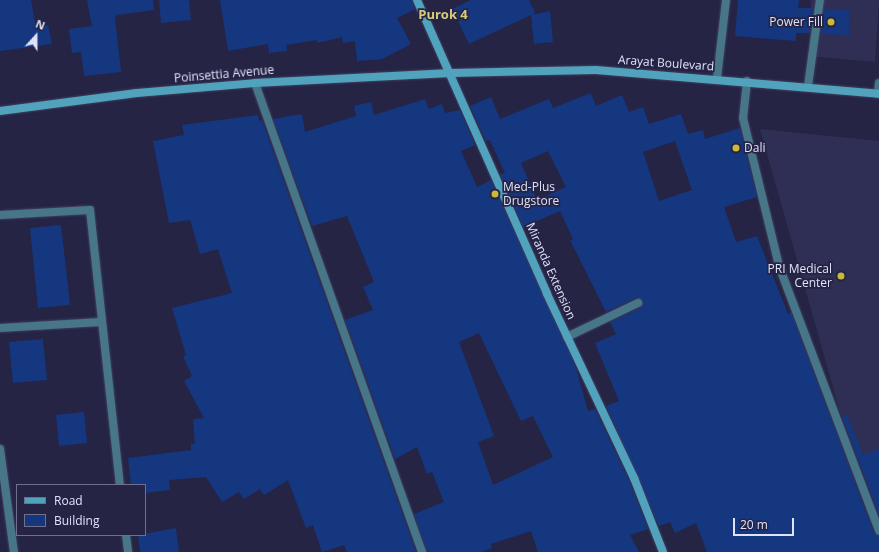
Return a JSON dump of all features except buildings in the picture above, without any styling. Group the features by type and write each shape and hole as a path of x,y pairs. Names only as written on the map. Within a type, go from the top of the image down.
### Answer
{"main road":[{"name":"Miranda Extension","path":"417,0 451,73 567,337 628,464 663,552"},
{"name":"Arayat Boulevard","path":"451,73 596,70 717,78 878,94"},
{"name":"Poinsettia Avenue","path":"0,111 137,93 255,83 451,73"}],"street":[{"path":"717,78 726,0"},
{"path":"808,86 820,0"},
{"path":"747,81 743,118 780,266 879,531"},
{"path":"255,83 422,552"},
{"path":"878,94 879,83"},
{"path":"0,215 90,210 101,322 120,484"},
{"path":"567,337 638,303"},
{"path":"0,328 101,322"},
{"path":"0,449 14,552"},
{"path":"126,536 128,552"}],"shaded area":[{"path":"811,0 879,0 875,62 808,56"},
{"name":"PRI Medical Center","path":"760,129 879,141 879,505 840,412"}],"place":[{"name":"Power Fill","path":"831,22"},
{"name":"Dali","path":"736,148"},
{"name":"Med-Plus Drugstore","path":"495,194"},
{"name":"PRI Medical Center","path":"841,276"}],"district":[{"name":"Purok 4","path":"443,14"}]}
